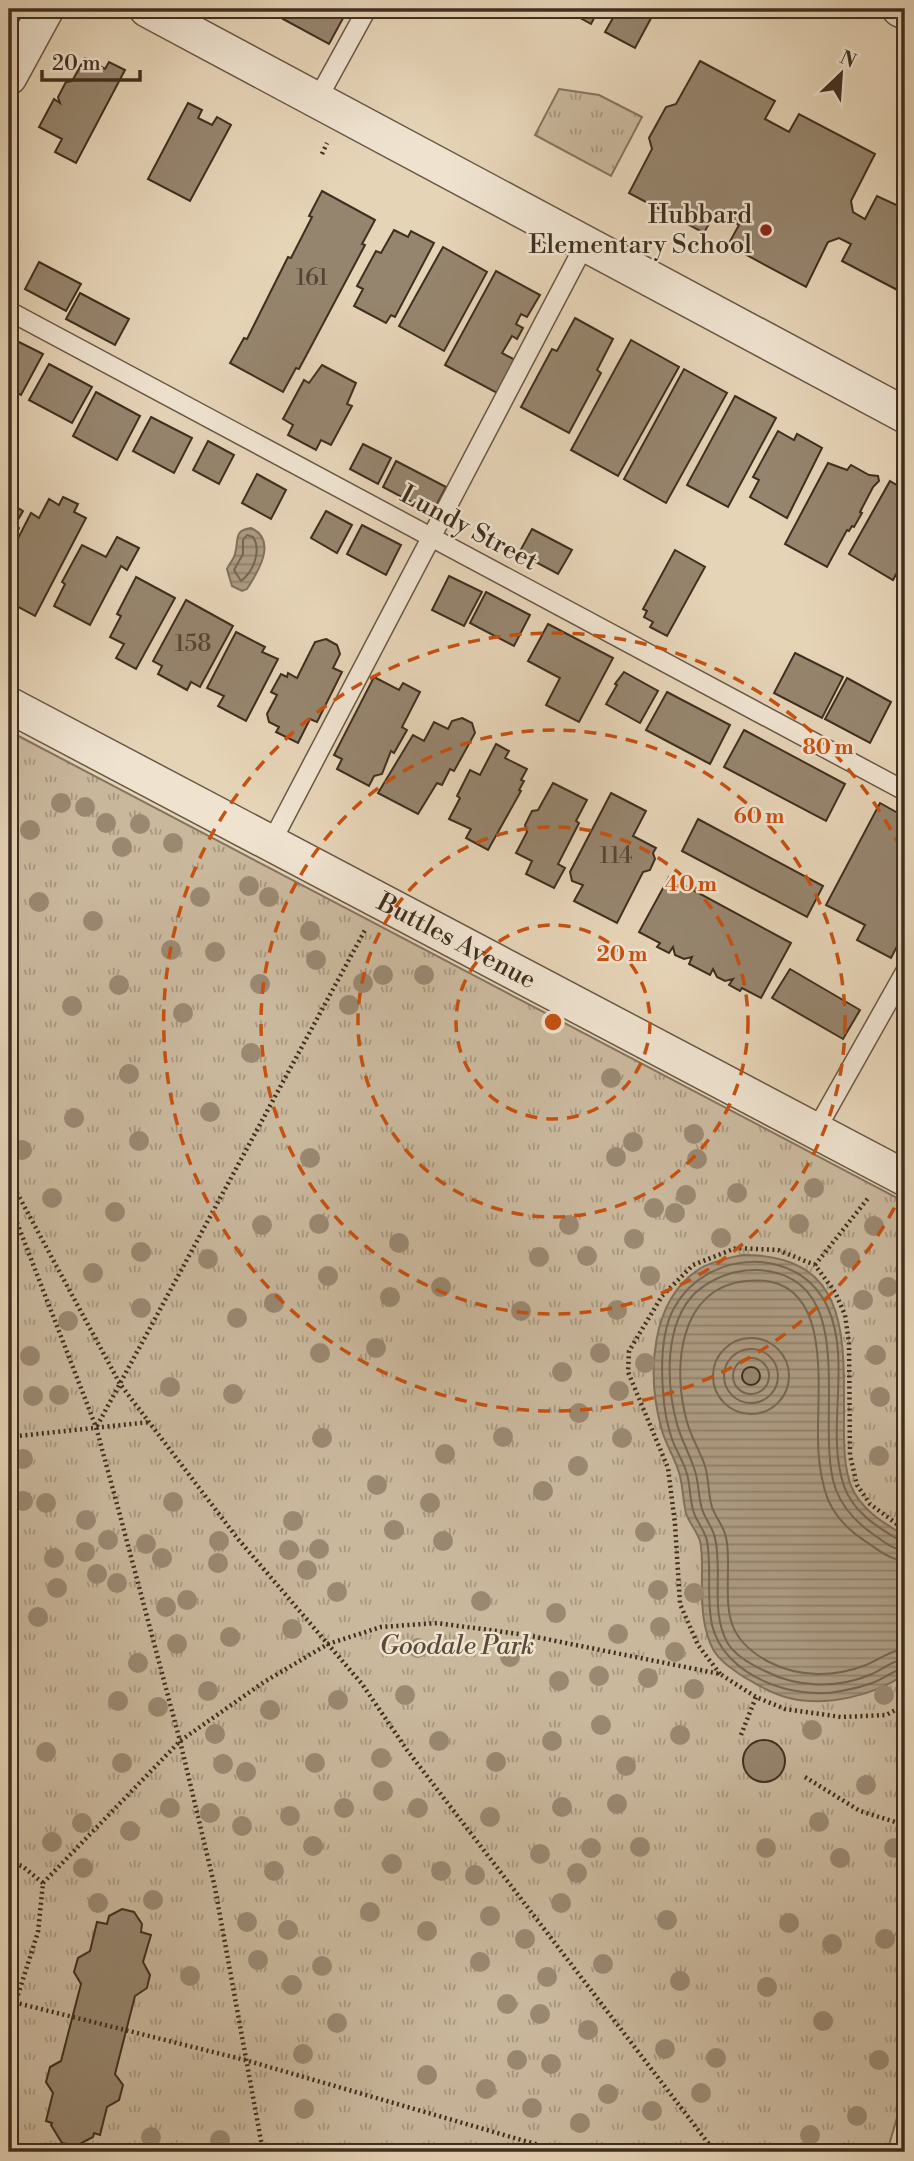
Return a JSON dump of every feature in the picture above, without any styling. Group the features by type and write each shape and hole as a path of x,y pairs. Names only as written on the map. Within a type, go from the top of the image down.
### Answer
{"street":[{"path":"9,76 46,9"},
{"path":"146,9 905,415"},
{"path":"900,9 905,11"},
{"name":"Buttles Avenue","path":"9,705 905,1178"}],"lane":[{"path":"317,100 367,9"},
{"path":"271,843 585,244"},
{"name":"Lundy Street","path":"9,311 905,791"},
{"path":"816,1130 905,972"}],"path":[{"path":"96,1427 365,930"},
{"path":"9,1178 120,1384 238,1539 362,1684 407,1750 715,2152"},
{"path":"815,1265 870,1195"},
{"path":"9,1202 96,1427 180,1741 215,1888 262,2152"},
{"path":"905,1530 870,1504 857,1485 850,1455 849,1343 845,1315 835,1292 815,1265 778,1250 736,1248 693,1265 662,1296 629,1351 628,1372 668,1468 680,1604 698,1645 720,1674 755,1697 785,1709 841,1717 886,1716 905,1705"},
{"path":"9,1437 150,1422"},
{"path":"9,2023 38,1932 43,1883 180,1741 264,1682 328,1644 381,1627 438,1623 526,1635 720,1674"},
{"path":"741,1735 755,1697"},
{"path":"805,1777 860,1811 905,1825"},
{"path":"9,1862 22,1866 43,1883"},
{"path":"9,2001 246,2060 563,2152"}],"green space":[{"path":"559,89 599,95 642,117 611,176 535,135"},
{"name":"Goodale Park","path":"9,731 905,1202 905,2090 887,2152 9,2152"}],"water":[{"path":"251,528 259,533 263,540 263,557 247,589 242,591 232,586 227,569 234,556 239,534"},
{"path":"742,1255 777,1258 803,1268 821,1284 833,1305 840,1329 844,1452 851,1486 867,1509 905,1536 905,1674 879,1688 849,1698 803,1700 770,1691 741,1675 723,1661 714,1651 706,1631 701,1544 686,1513 678,1470 661,1427 654,1384 654,1362 662,1318 671,1298 684,1282 701,1268"}],"building":[{"path":"288,9 348,9 329,44 283,19"},
{"path":"564,9 599,9 591,24"},
{"path":"618,9 656,9 635,48 605,32"},
{"path":"85,58 105,69 109,62 125,70 76,163 55,152 62,139 39,127 54,99 60,103 58,97 66,82 72,81"},
{"path":"700,61 775,101 765,119 789,132 799,114 875,154 851,201 853,212 865,219 877,196 905,209 905,294 842,261 851,244 839,238 828,242 806,287 728,245 739,225 715,212 704,233 629,193 652,149 649,138 666,107 676,104"},
{"path":"188,103 202,110 198,118 212,125 217,117 231,125 190,201 148,179"},
{"path":"322,191 375,220 362,244 365,245 299,369 296,368 283,392 230,363 244,338 247,339 288,257 291,258"},
{"path":"394,230 408,237 411,231 434,243 395,317 391,315 386,323 354,306 363,289 357,286 376,251 381,253"},
{"path":"443,247 487,272 444,351 399,326"},
{"path":"39,262 81,284 66,311 25,289"},
{"path":"496,271 540,295 527,317 521,314 516,324 523,328 517,339 512,336 502,353 515,360 497,393 445,365"},
{"path":"80,293 129,319 115,345 66,319"},
{"path":"575,318 613,339 597,370 601,373 569,433 521,407 552,349 557,351"},
{"path":"9,337 43,354 21,395 9,389"},
{"path":"631,340 679,367 618,476 571,450"},
{"path":"49,364 92,387 72,423 29,400"},
{"path":"322,365 356,383 347,404 352,406 331,445 321,440 316,450 288,435 293,425 283,419 304,380 309,383"},
{"path":"684,369 727,393 666,503 624,479"},
{"path":"96,392 140,416 117,460 73,436"},
{"path":"735,396 776,418 728,507 687,485"},
{"path":"151,417 192,438 174,473 133,451"},
{"path":"778,431 794,440 797,434 822,448 787,518 750,497 759,480 753,477"},
{"path":"208,441 234,455 219,484 193,470"},
{"path":"363,444 391,458 378,484 350,469"},
{"path":"396,461 446,487 432,513 383,487"},
{"path":"828,463 847,470 851,465 869,475 878,476 879,481 873,487 854,527 847,530 827,567 785,544"},
{"path":"257,474 286,490 271,519 242,503"},
{"path":"890,481 905,490 905,558 893,580 849,554"},
{"path":"63,497 78,504 74,512 86,518 35,616 9,602 9,556 31,513 39,518 49,499 59,505"},
{"path":"9,503 23,511 15,525 19,528 9,548"},
{"path":"326,511 352,525 337,553 311,538"},
{"path":"362,525 401,545 386,575 347,554"},
{"path":"532,529 572,550 558,574 519,553"},
{"path":"117,537 139,548 127,570 121,566 90,625 54,606 65,584 62,582 82,545 106,557"},
{"path":"675,550 705,567 667,636 650,627 653,622 644,617 647,611 643,609"},
{"path":"449,576 482,592 464,626 432,610"},
{"path":"136,577 175,598 136,669 116,658 124,644 110,637 121,616 117,614"},
{"path":"486,592 530,615 514,646 470,623"},
{"path":"186,600 233,626 200,687 191,682 187,690 158,674 162,666 153,661"},
{"path":"548,624 613,658 579,722 546,705 560,678 528,661"},
{"path":"236,632 265,647 262,652 278,659 246,721 218,706 224,696 207,688"},
{"path":"326,639 337,645 340,654 333,668 342,672 317,722 310,719 298,743 276,732 279,727 269,722 267,714 277,695 271,692 281,674 287,677 288,673 297,678 315,642"},
{"path":"795,653 843,677 822,718 774,693"},
{"path":"624,672 658,691 640,723 606,704"},
{"path":"374,677 399,690 403,683 420,692 402,727 407,730 394,753 391,751 382,774 374,776 369,786 337,769 342,759 334,755"},
{"path":"847,678 891,702 870,743 825,719"},
{"path":"667,692 730,725 710,764 646,730"},
{"path":"462,718 472,723 475,733 454,771 450,769 442,785 437,783 418,814 378,793 413,735 424,741 434,722 448,729 452,721"},
{"path":"744,730 845,784 826,821 724,767"},
{"path":"496,744 509,751 505,758 527,769 521,780 524,781 519,790 521,791 488,850 466,838 471,829 449,819 470,770 480,775"},
{"path":"553,783 587,800 576,821 579,823 558,864 565,868 554,888 526,874 532,861 516,853 527,832 525,825 532,811 538,810"},
{"path":"611,793 646,811 633,836 656,848 650,870 643,872 617,923 574,901 583,885 572,881 570,872"},
{"path":"880,803 905,817 905,931 891,958 857,940 865,925 826,905"},
{"path":"698,819 823,886 807,917 682,851"},
{"path":"669,877 791,943 761,998 742,988 740,991 729,985 733,979 725,981 717,977 713,969 710,975 689,964 692,957 684,959 675,955 673,947 669,953 657,947 660,943 639,932"},
{"path":"790,969 860,1010 843,1039 772,998"},
{"path":"751,1367 757,1370 760,1376 757,1382 751,1385 745,1382 742,1376 745,1370"},
{"path":"764,1740 779,1746 785,1761 779,1776 764,1782 749,1776 743,1761 749,1746"},
{"path":"122,1909 134,1912 142,1924 141,1932 151,1935 143,1962 150,1975 147,1988 135,1996 115,2074 123,2085 119,2100 107,2107 100,2135 94,2133 93,2137 76,2146 62,2143 52,2123 46,2121 53,2093 46,2082 50,2067 61,2061 81,1984 74,1972 78,1958 90,1951 97,1922 107,1924 109,1916"}],"place":[{"name":"Hubbard Elementary School","path":"766,230"}]}
